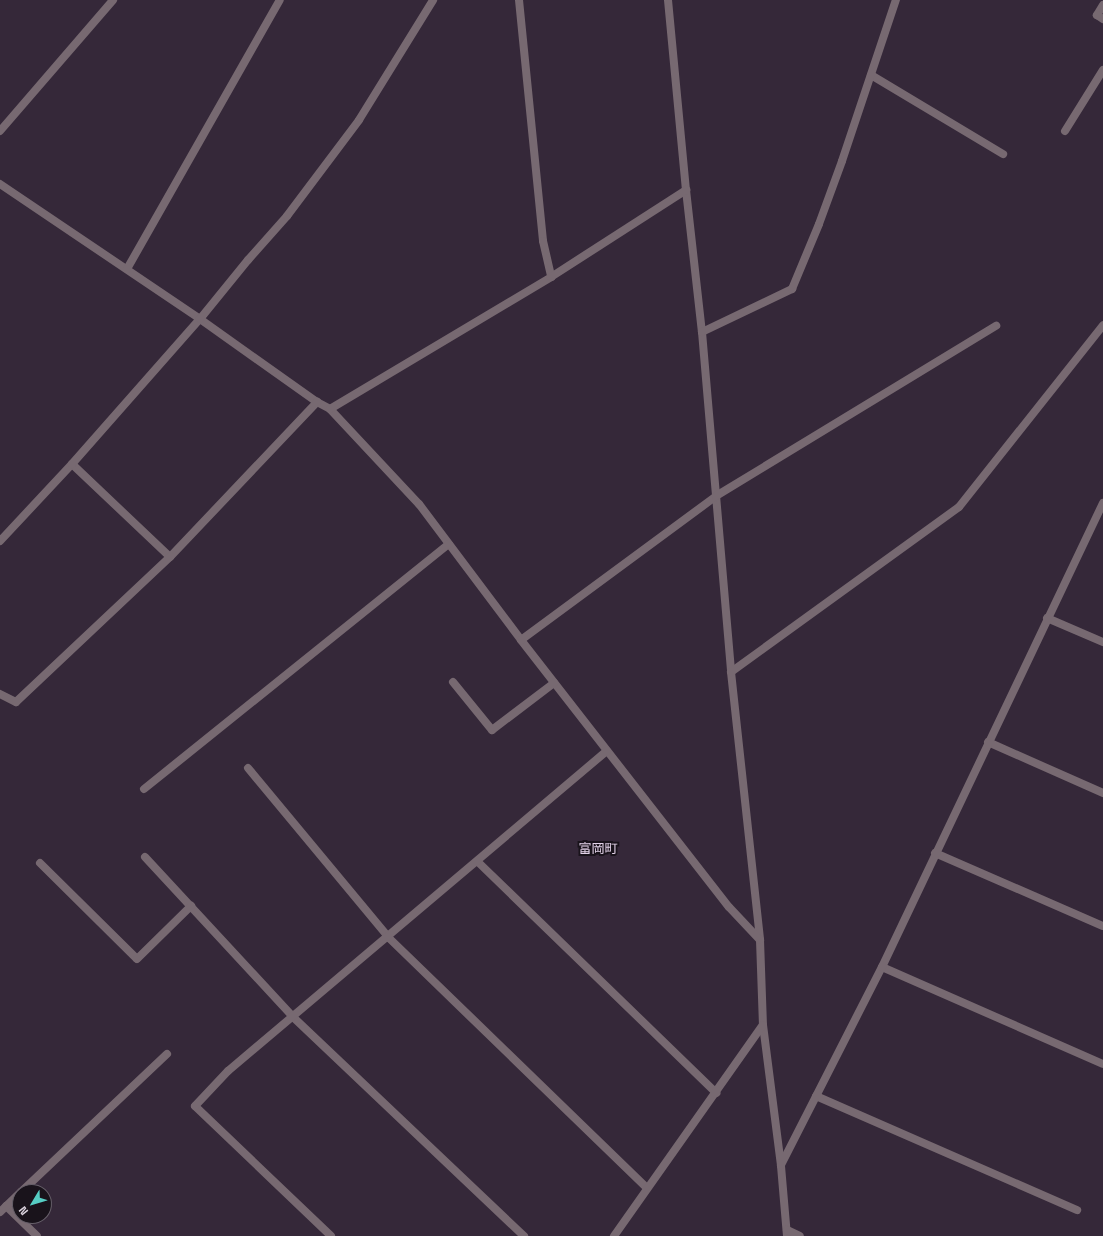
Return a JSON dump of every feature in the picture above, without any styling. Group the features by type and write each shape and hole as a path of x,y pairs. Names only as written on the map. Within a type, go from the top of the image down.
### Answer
{"street":[{"path":"127,269 280,0"},
{"path":"0,541 72,464 200,319 248,260 287,216 359,120 433,0"},
{"path":"519,0 543,241 551,278"},
{"path":"668,0 686,190 702,332 731,672 760,940 763,1026 781,1166 787,1233 800,1236"},
{"path":"702,332 792,289 820,224 896,0"},
{"path":"0,130 108,2"},
{"path":"1103,5 1097,14 1103,19"},
{"path":"1065,131 1103,70"},
{"path":"871,75 1002,154"},
{"path":"0,184 200,319 317,402 330,409 419,504 554,683 729,907 760,940"},
{"path":"330,409 551,278 686,190"},
{"path":"731,672 959,507 1103,325"},
{"path":"521,640 716,496 996,326"},
{"path":"0,694 16,702 170,557 317,402"},
{"path":"72,464 170,557"},
{"path":"781,1166 882,967 1046,618 1103,503"},
{"path":"144,789 449,544"},
{"path":"1046,618 1103,642"},
{"path":"453,682 492,730 554,683"},
{"path":"988,742 1103,793"},
{"path":"331,1236 195,1106 228,1071 292,1016 388,938 608,751"},
{"path":"248,768 388,938 647,1188"},
{"path":"935,854 1103,926"},
{"path":"146,857 292,1016 524,1236"},
{"path":"478,862 716,1093"},
{"path":"40,863 137,959 191,906"},
{"path":"882,967 1103,1064"},
{"path":"614,1236 763,1026"},
{"path":"30,1184 167,1054"},
{"path":"816,1096 1077,1210"},
{"path":"12,1201 3,1209 37,1236"}],"district":[{"name":"富岡町","path":"598,849"}]}
